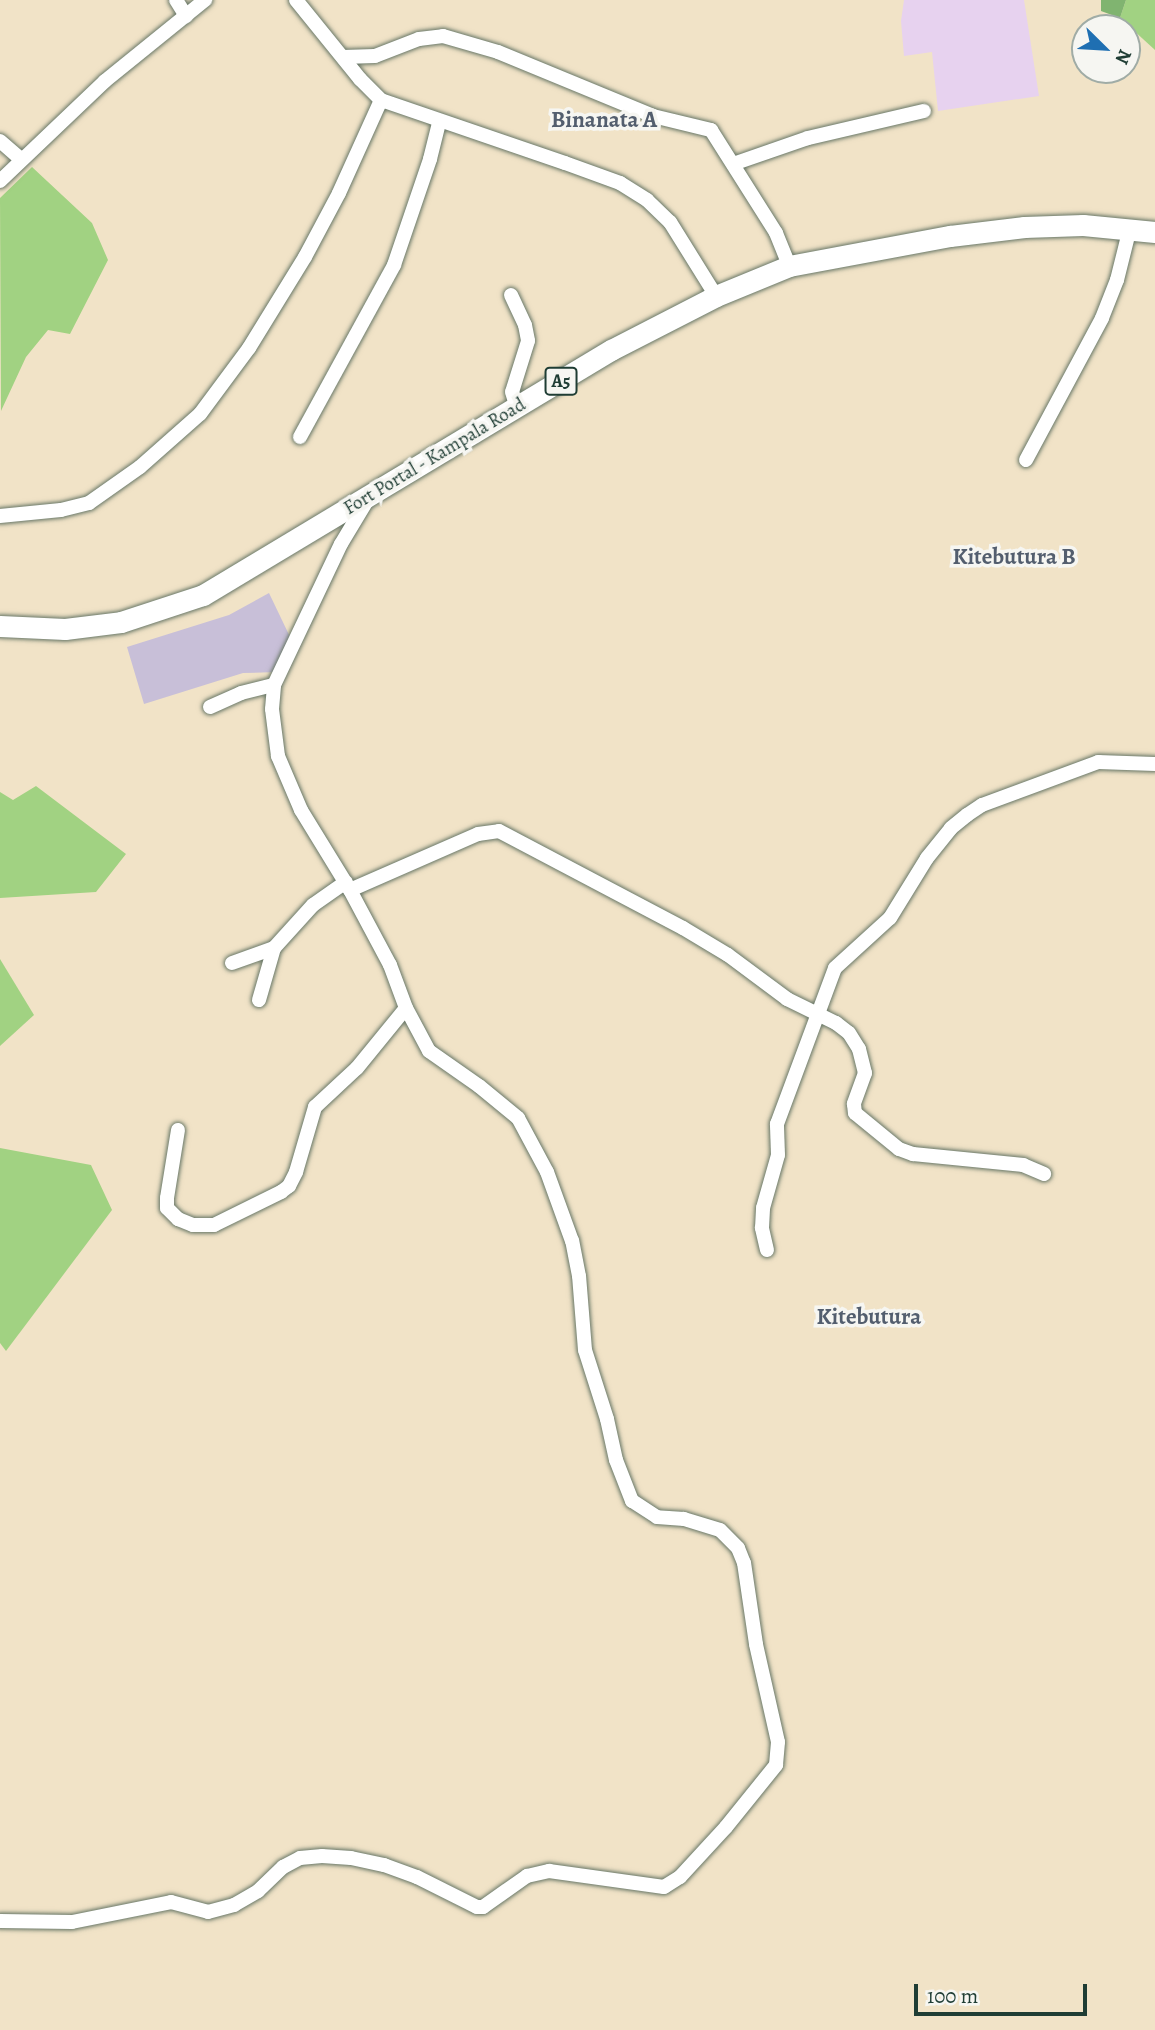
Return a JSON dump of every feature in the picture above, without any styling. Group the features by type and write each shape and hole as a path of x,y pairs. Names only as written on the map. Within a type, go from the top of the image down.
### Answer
{"highway":[{"name":"Fort Portal - Kampala Road","path":"0,626 65,629 121,622 161,611 220,586 611,350 716,296 789,266 950,236 1024,227 1083,225 1155,232"}],"street":[{"path":"176,0 186,16"},
{"path":"0,180 105,81 205,0"},
{"path":"296,0 382,100 620,183 647,200 670,222 716,296"},
{"path":"343,57 375,56 419,39 443,36 498,52 653,116 711,130 776,233 789,266"},
{"path":"0,516 61,510 89,503 140,467 201,414 257,337 305,257 339,193 382,100"},
{"path":"733,164 808,138 923,111"},
{"path":"300,438 394,265 430,159 439,122"},
{"path":"0,141 21,159"},
{"path":"1026,460 1102,318 1120,269 1130,228"},
{"path":"511,296 527,330 528,341 513,388 517,408"},
{"path":"0,1921 72,1922 171,1902 208,1912 234,1906 258,1891 283,1867 300,1858 322,1856 351,1858 384,1866 417,1877 477,1907 483,1907 527,1875 549,1871 664,1887 680,1877 776,1765 778,1742 756,1644 744,1563 738,1548 720,1530 684,1519 657,1517 632,1501 615,1460 607,1419 585,1350 579,1276 572,1241 547,1172 518,1118 480,1086 429,1051 406,1008 390,965 348,886 301,810 286,777 275,740 274,685 341,544 370,496"},
{"path":"210,707 250,690 274,685"},
{"path":"767,1250 762,1228 763,1208 778,1154 777,1124 835,968 890,918 927,858 951,828 967,814 982,805 1098,762 1155,764"},
{"path":"259,1000 274,948 313,905 348,886 478,834 499,831 683,928 728,955 787,999 818,1012 849,1033 859,1049 865,1073 855,1104 855,1113 899,1149 913,1154 1023,1165 1044,1174"},
{"path":"232,963 274,948"},
{"path":"178,1130 167,1208 178,1219 193,1225 214,1225 281,1192 289,1186 296,1172 315,1107 357,1068 406,1008"}],"shaded area":[{"path":"904,0 1024,0 1039,96 938,111 932,52 904,56 901,21"},
{"path":"269,593 292,641 278,672 243,673 144,704 127,647 229,615"}],"green space":[{"path":"1101,0 1126,0 1121,14 1101,11"},
{"path":"1126,0 1155,0 1155,50 1141,37 1141,14 1121,14"},
{"path":"32,167 92,223 108,260 70,334 48,330 26,357 1,411 0,198"},
{"path":"36,786 126,854 96,892 0,898 0,792 13,800"},
{"path":"0,959 34,1015 0,1046"},
{"path":"0,1148 91,1165 112,1210 6,1351 0,1343"}],"district":[{"name":"Binanata A","path":"604,120"},
{"name":"Kitebutura B","path":"1014,557"},
{"name":"Kitebutura","path":"869,1317"}]}
